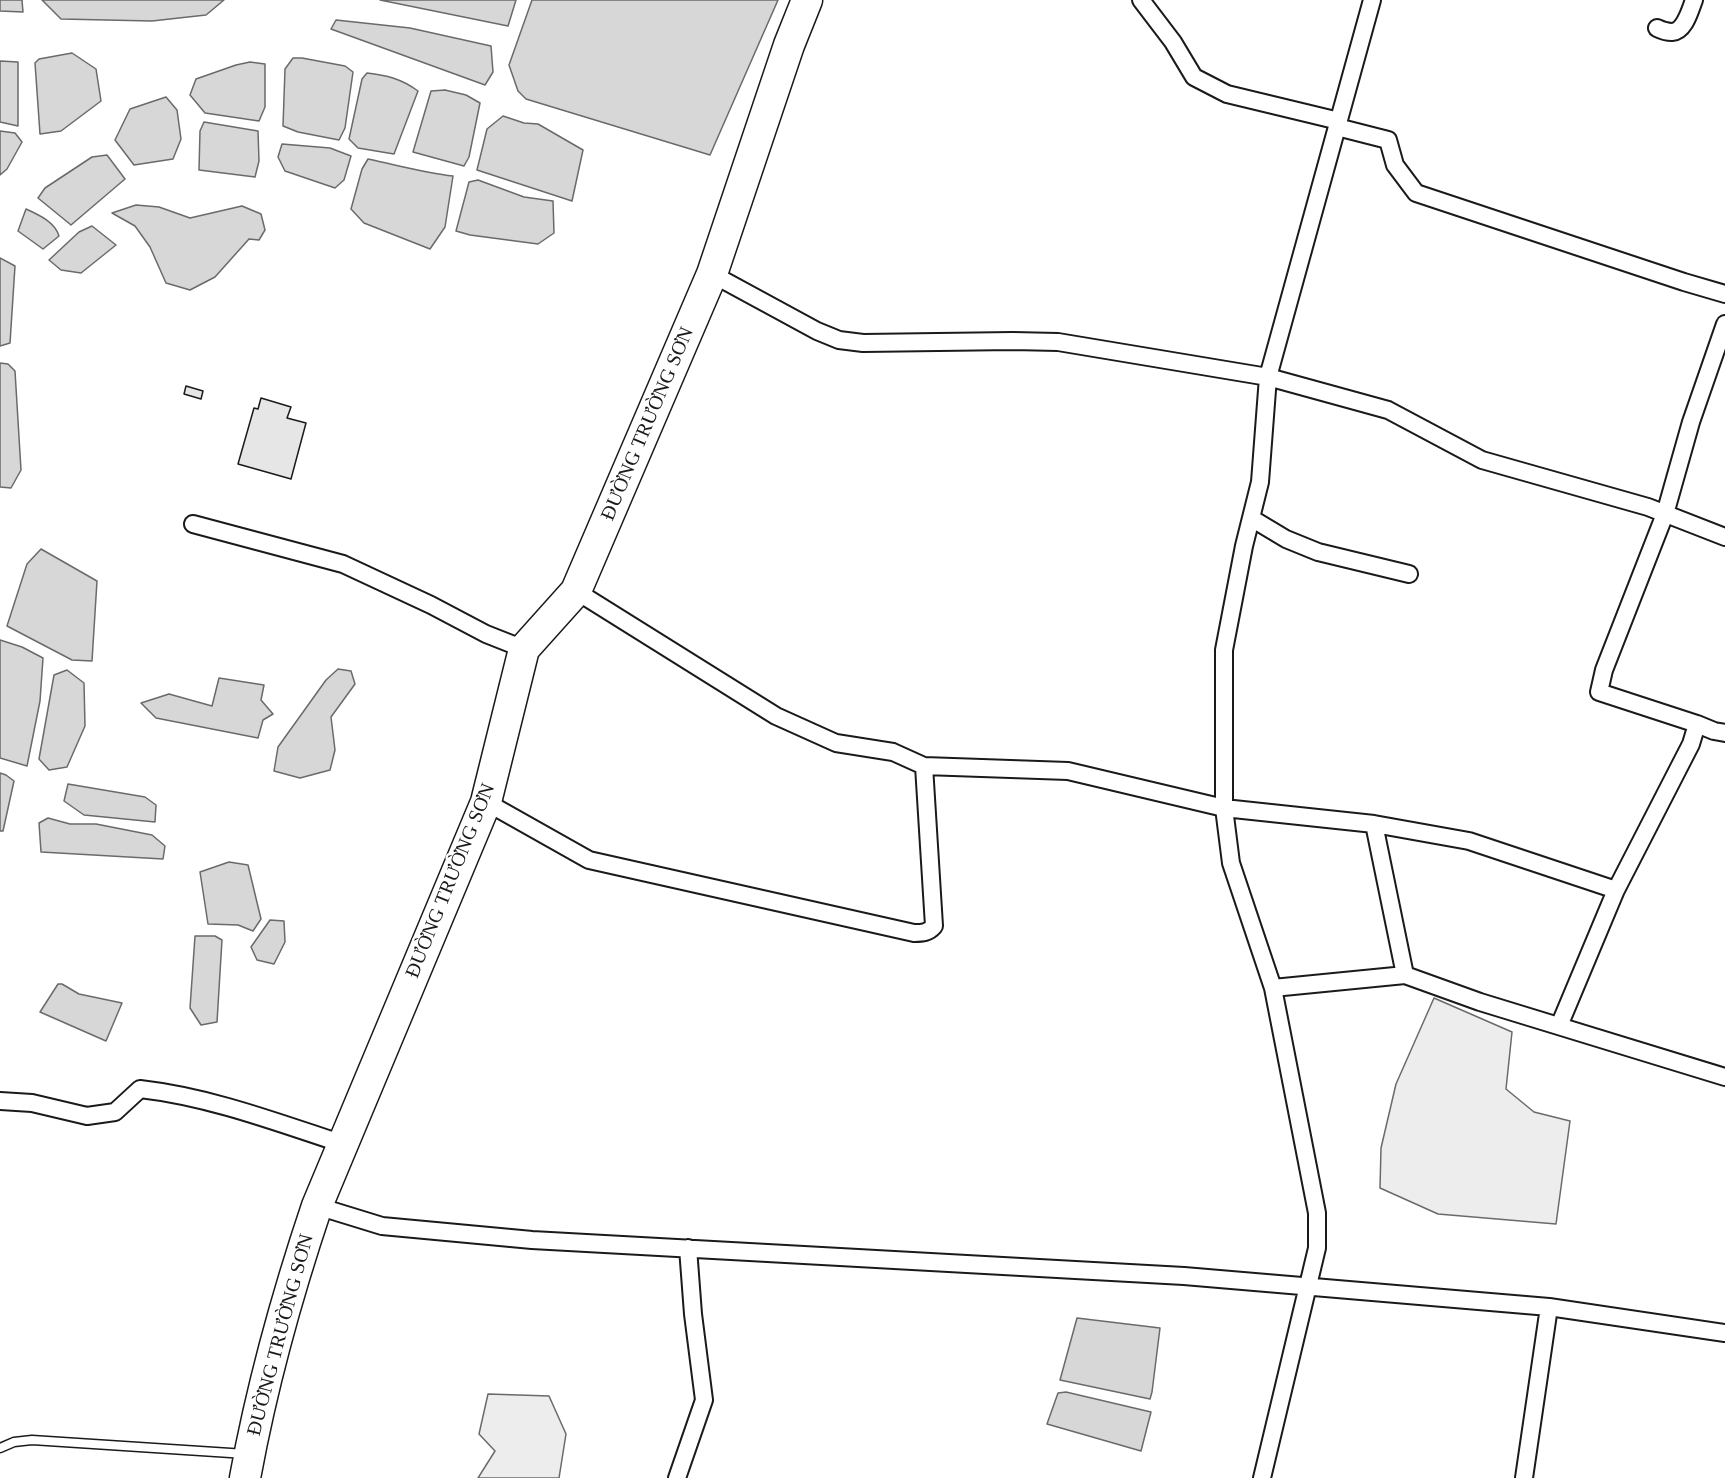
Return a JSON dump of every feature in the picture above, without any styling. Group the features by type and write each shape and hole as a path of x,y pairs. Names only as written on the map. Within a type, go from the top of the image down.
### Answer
{"highway":[{"name":"ĐƯỜNG TRƯỜNG SƠN","path":"247,1466 257,1411 294,1273 317,1206 486,802 524,649 576,591 712,273 789,45 807,0"}],"street":[{"path":"1140,0 1173,42 1194,77 1227,94 1389,140 1395,165 1416,193 1725,294"},
{"path":"1262,1478 1317,1248 1317,1213 1273,988 1231,862 1224,808 1224,650 1260,482 1268,377 1372,0"},
{"path":"1657,28 1670,32 1677,30 1684,23 1694,0"},
{"path":"712,273 817,331 839,340 863,343 1058,342 1268,377 1388,410 1482,460 1648,507 1725,537"},
{"path":"1725,324 1691,422 1665,514 1604,670 1599,692 1725,733"},
{"path":"1251,518 1286,539 1318,552 1409,574"},
{"path":"192,524 343,564 486,634 524,649"},
{"path":"576,591 776,716 836,743 893,752 924,766 1068,771 1224,808 1374,824 1469,841 1616,890"},
{"path":"1559,1026 1616,890 1691,744 1697,724"},
{"path":"486,802 590,860 914,933 924,933 930,931 934,926 924,766"},
{"path":"1374,824 1405,975"},
{"path":"1273,988 1405,975 1480,1002 1725,1077"},
{"path":"0,1101 32,1103 87,1116 115,1113 140,1089 174,1093 240,1110 343,1144"},
{"path":"317,1206 382,1226 532,1240 1160,1275 1549,1307 1725,1333"},
{"path":"677,1478 704,1400 693,1314 688,1248"},
{"path":"1524,1478 1549,1307"}],"lane":[{"path":"0,1448 14,1442 32,1440 247,1466"}],"shaded area":[{"path":"0,0 22,0 23,12 0,11"},
{"path":"42,0 224,0 206,15 152,21 61,19"},
{"path":"380,0 516,0 508,26"},
{"path":"532,0 778,0 710,155 526,99 518,91 509,65"},
{"path":"336,20 410,28 491,46 493,72 485,85 331,29"},
{"path":"72,53 96,69 101,101 61,131 40,134 35,63 39,59"},
{"path":"293,58 345,66 353,72 345,128 339,140 298,132 283,126 285,69"},
{"path":"0,61 18,62 18,126 0,122"},
{"path":"250,62 265,64 265,107 259,121 205,113 190,95 196,79"},
{"path":"367,73 394,78 418,91 394,154 358,148 349,139 362,79"},
{"path":"445,90 466,95 480,103 469,157 464,166 413,152 431,91"},
{"path":"166,97 177,110 181,139 173,159 134,165 115,140 130,109"},
{"path":"503,116 524,123 538,124 583,150 572,201 477,170 487,129"},
{"path":"204,122 258,131 259,161 255,177 199,170 200,131"},
{"path":"0,131 15,133 22,142 7,169 0,175"},
{"path":"282,144 330,148 351,156 344,180 335,188 285,171 278,157"},
{"path":"107,155 125,179 71,225 38,198 45,188 92,157"},
{"path":"368,159 453,176 445,227 430,249 364,223 351,209 362,169"},
{"path":"478,180 524,197 553,201 554,233 538,244 456,231 469,182"},
{"path":"136,205 159,207 190,218 242,206 261,214 265,230 259,240 249,239 215,277 190,290 166,283 150,247 135,226 112,213"},
{"path":"26,209 46,220 57,231 59,236 43,249 18,231"},
{"path":"92,226 116,245 81,273 61,270 49,260 79,232"},
{"path":"0,258 15,266 10,343 0,346"},
{"path":"0,363 8,364 15,371 21,470 11,488 0,487"},
{"path":"41,549 97,581 92,661 72,660 7,626 27,564"},
{"path":"0,640 22,647 43,658 40,701 27,766 0,758"},
{"path":"338,669 351,671 355,684 331,717 335,750 330,770 300,778 274,771 278,747 326,680"},
{"path":"67,670 84,683 85,726 67,767 49,770 39,759 54,675"},
{"path":"219,678 264,685 261,700 273,714 263,720 258,738 156,718 141,703 169,694 212,706"},
{"path":"0,773 14,781 3,831 0,831"},
{"path":"68,784 145,797 156,805 155,822 84,815 64,801"},
{"path":"48,818 70,824 96,824 152,835 165,846 163,859 41,852 39,823"},
{"path":"229,862 248,865 261,919 253,931 238,925 208,924 200,872"},
{"path":"270,920 284,921 285,942 274,964 257,960 251,947"},
{"path":"195,936 215,936 222,940 217,1022 201,1025 190,1008"},
{"path":"58,984 79,994 122,1003 106,1041 40,1012"},
{"path":"1434,998 1512,1032 1506,1089 1534,1112 1570,1121 1556,1224 1438,1214 1380,1188 1381,1148 1396,1084"},
{"path":"1077,1318 1160,1328 1150,1399 1060,1380"},
{"path":"1066,1392 1151,1412 1141,1451 1047,1424 1058,1393"},
{"path":"488,1394 549,1396 566,1434 559,1478 478,1478 495,1451 479,1434"}],"building":[{"path":"186,386 203,391 201,399 184,394"},
{"path":"261,398 291,407 287,418 306,423 291,479 238,464 254,408 258,409"}]}
